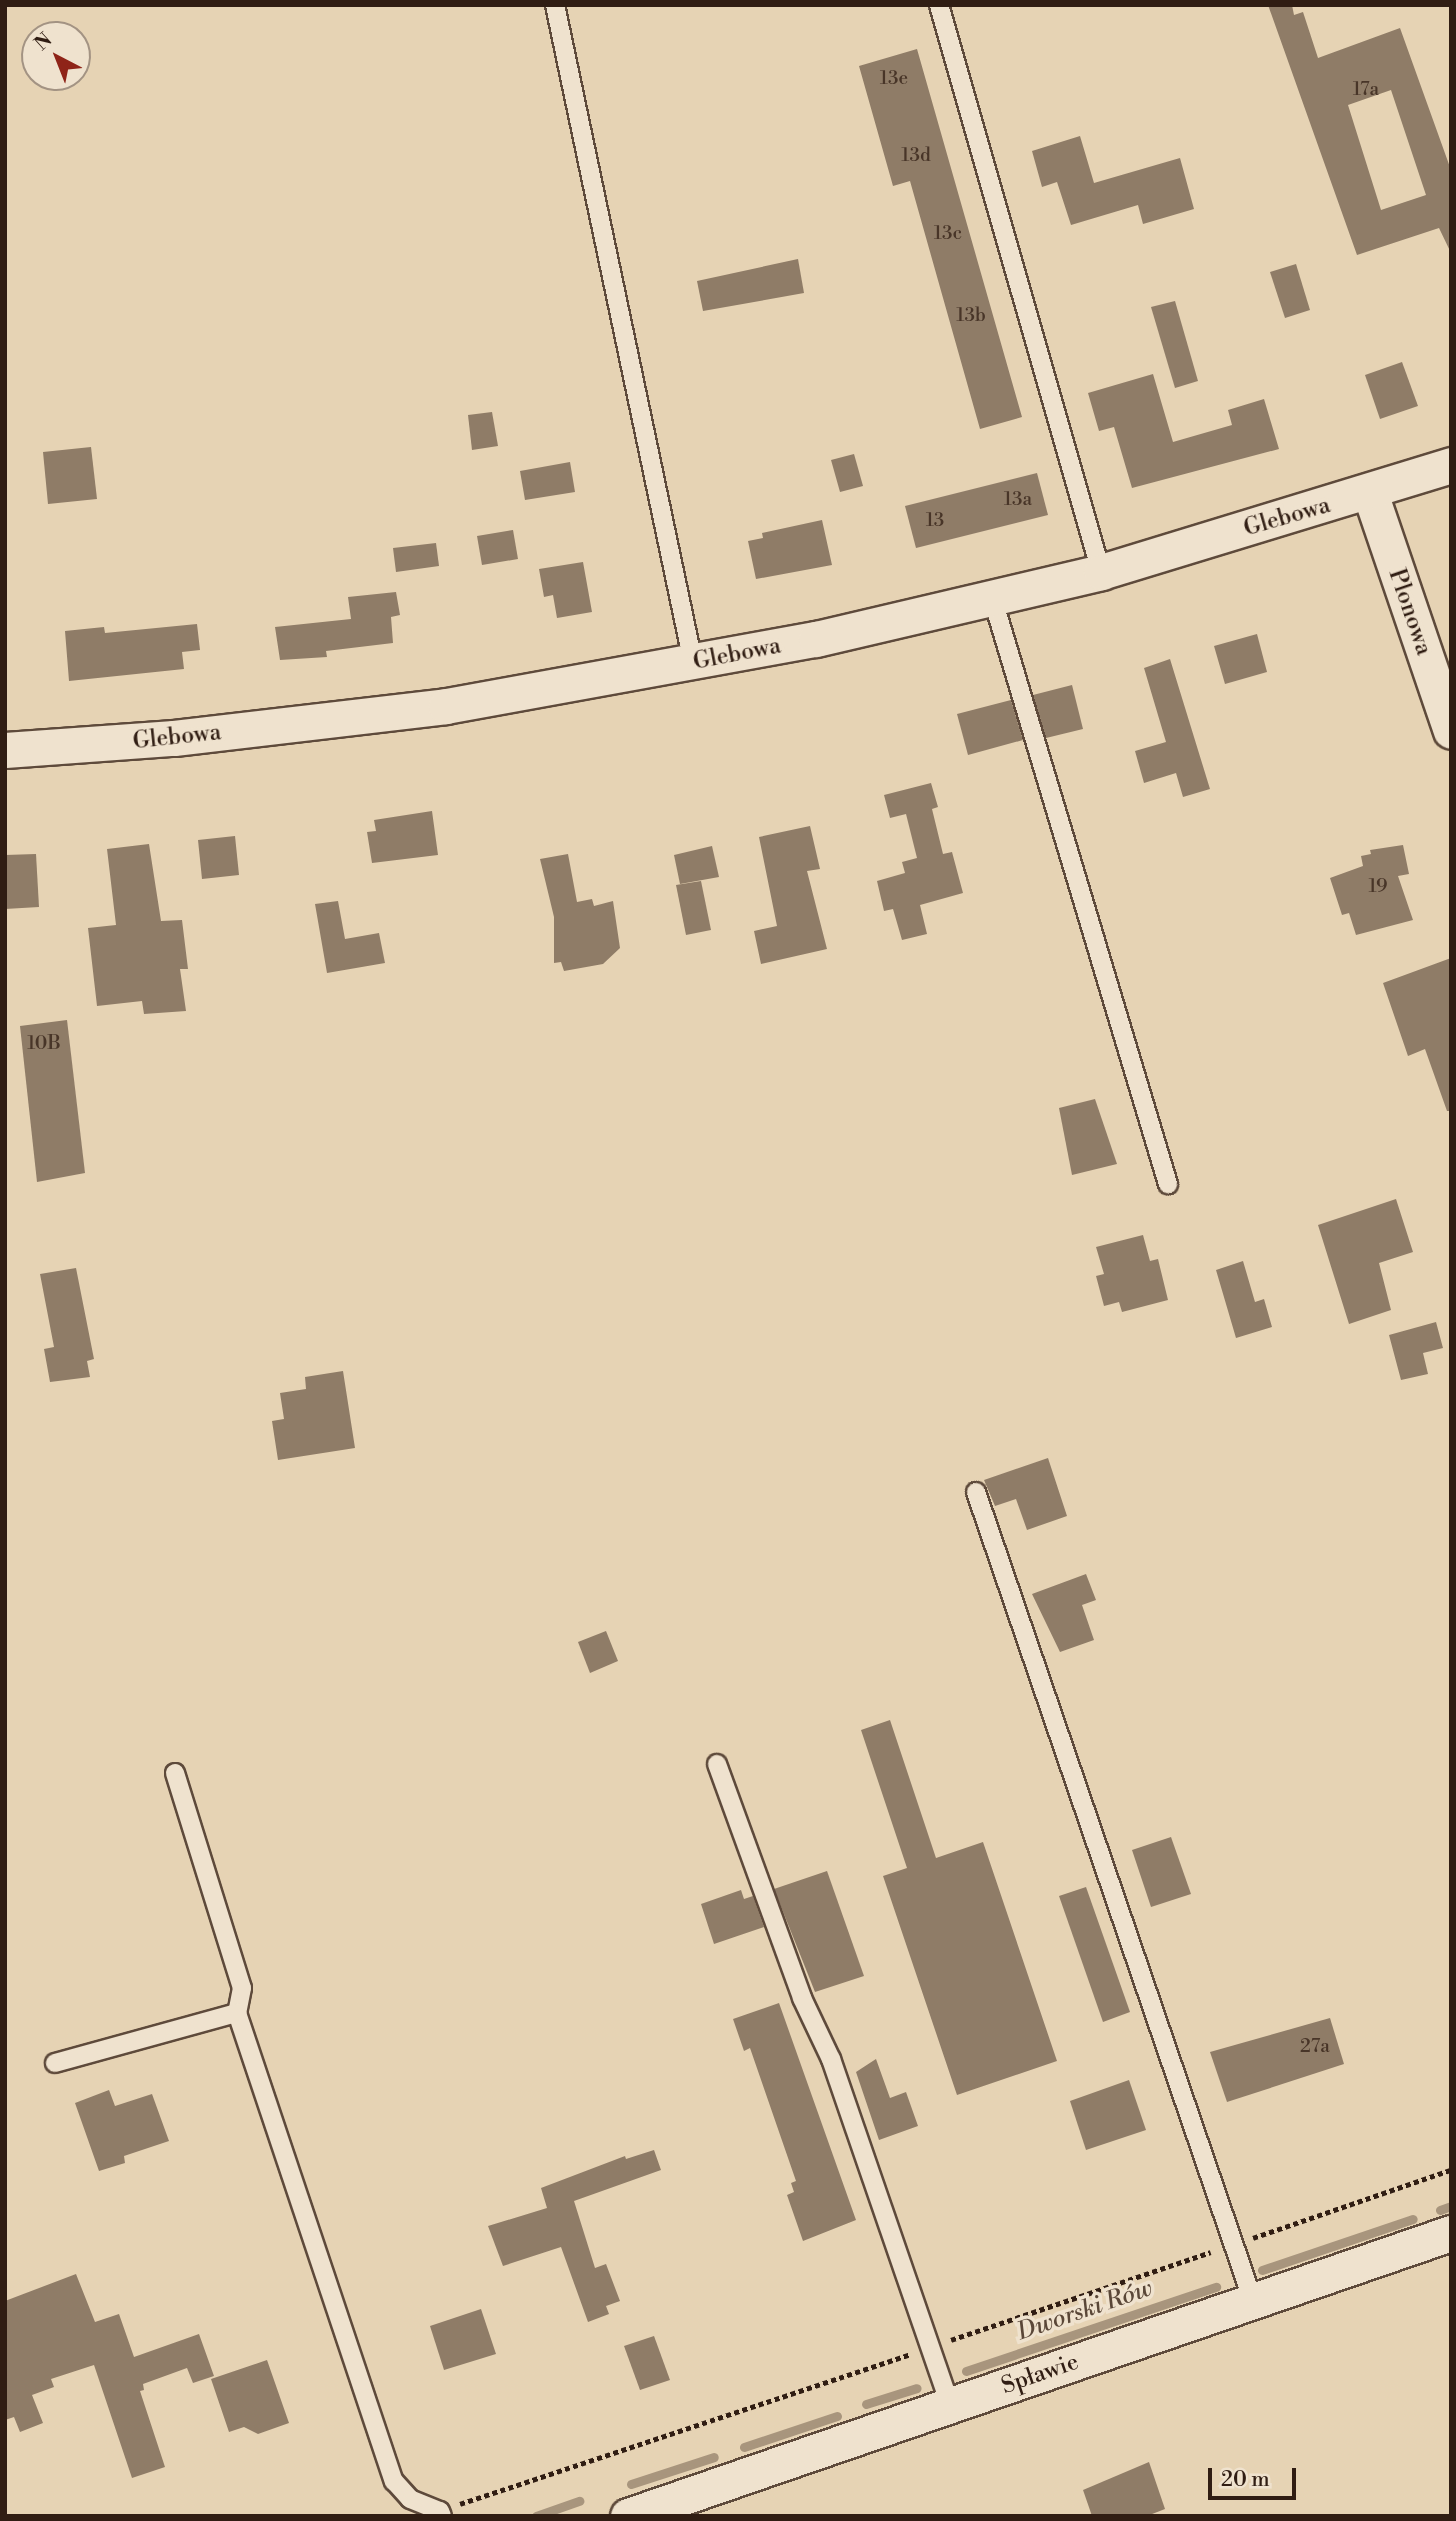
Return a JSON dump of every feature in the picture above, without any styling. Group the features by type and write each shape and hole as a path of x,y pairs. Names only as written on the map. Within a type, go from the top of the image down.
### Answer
{"street":[{"name":"Glebowa","path":"5,750 174,738 446,706 693,662 993,600 1101,572 1370,493 1451,465"},
{"name":"Plonowa","path":"1370,493 1451,731"},
{"name":"Spławie","path":"628,2516 1451,2233"}],"lane":[{"path":"555,5 693,662"},
{"path":"939,5 1101,572"},
{"path":"993,600 1167,1184"},
{"path":"976,1492 1253,2301"},
{"path":"718,1764 802,1998 831,2059 950,2405"},
{"path":"175,1773 242,1988 237,2013 394,2481 410,2499 440,2511 442,2516"},
{"path":"55,2063 237,2013"}],"building":[{"path":"1268,5 1292,5 1294,15 1303,12 1318,58 1400,28 1451,170 1451,253 1439,228 1357,255","holes":["1391,90 1426,195 1381,210 1348,105"]},
{"path":"917,49 1022,417 980,429 910,181 893,186 859,66"},
{"path":"1080,136 1094,183 1180,158 1194,209 1143,224 1138,205 1071,225 1057,182 1042,187 1032,151"},
{"path":"798,259 804,293 703,311 697,281"},
{"path":"1296,264 1310,310 1285,318 1270,272"},
{"path":"1175,301 1198,381 1175,388 1151,307"},
{"path":"1402,362 1418,406 1380,419 1365,375"},
{"path":"1153,374 1173,442 1232,425 1228,410 1264,399 1279,449 1132,488 1114,427 1099,431 1088,393"},
{"path":"492,412 498,446 472,450 468,415"},
{"path":"91,447 97,499 48,504 43,452"},
{"path":"854,454 863,486 840,492 831,460"},
{"path":"570,462 575,492 525,500 520,471"},
{"path":"1037,473 1048,515 916,548 905,506"},
{"path":"822,520 832,565 756,579 748,541 763,538 762,533"},
{"path":"513,530 518,559 482,565 477,536"},
{"path":"436,543 439,566 396,572 393,548"},
{"path":"583,562 592,612 557,618 553,595 544,597 539,569"},
{"path":"396,592 400,615 391,617 393,643 326,651 327,657 280,660 275,627 351,619 348,597"},
{"path":"197,624 200,650 182,652 184,669 69,681 65,631 104,627 105,633"},
{"path":"1257,634 1267,672 1225,684 1214,646"},
{"path":"1170,659 1210,789 1183,797 1176,773 1144,783 1135,751 1166,742 1144,668"},
{"path":"1072,685 1083,729 1046,738 1033,695"},
{"path":"1011,700 1023,740 968,755 957,714"},
{"path":"931,783 938,807 932,809 943,854 952,852 963,893 920,905 927,934 902,940 893,909 884,911 877,881 905,873 902,862 917,858 906,814 890,818 884,795"},
{"path":"432,811 438,855 372,863 367,832 376,831 374,820"},
{"path":"810,826 820,869 807,871 827,949 761,964 754,931 777,926 759,837"},
{"path":"235,836 239,875 202,879 198,840"},
{"path":"149,844 161,921 182,920 188,969 180,969 186,1011 144,1014 142,1001 97,1006 88,928 116,925 107,849"},
{"path":"1403,845 1409,874 1398,876 1413,920 1356,935 1349,913 1342,915 1330,878 1363,866 1361,856 1371,854 1370,850"},
{"path":"712,846 719,877 680,884 674,855"},
{"path":"36,854 39,907 5,909 5,855"},
{"path":"568,854 577,902 592,899 594,906 613,901 620,948 603,964 564,971 561,962 554,963 554,917 540,859"},
{"path":"701,881 711,930 686,935 676,885"},
{"path":"338,901 345,939 379,933 385,963 327,973 315,904"},
{"path":"1451,958 1451,1111 1447,1111 1425,1049 1408,1056 1383,983"},
{"path":"67,1020 85,1173 37,1182 20,1026"},
{"path":"1095,1099 1117,1164 1072,1175 1059,1108"},
{"path":"1396,1199 1413,1252 1379,1263 1391,1310 1349,1324 1318,1225"},
{"path":"1143,1235 1150,1261 1158,1259 1168,1300 1122,1312 1119,1302 1104,1306 1096,1276 1104,1274 1096,1247"},
{"path":"1243,1261 1255,1302 1264,1299 1272,1327 1236,1338 1216,1270"},
{"path":"76,1268 94,1359 87,1361 90,1377 50,1382 44,1349 54,1347 40,1274"},
{"path":"1436,1322 1443,1348 1423,1353 1428,1374 1401,1380 1389,1335"},
{"path":"343,1371 355,1448 278,1460 272,1421 284,1419 280,1393 306,1389 305,1377"},
{"path":"1048,1458 1067,1516 1027,1530 1016,1499 995,1506 984,1480"},
{"path":"1086,1574 1096,1600 1082,1605 1094,1640 1060,1652 1032,1594"},
{"path":"606,1631 618,1661 590,1673 578,1642"},
{"path":"890,1720 936,1858 983,1842 1057,2061 957,2095 883,1876 907,1868 861,1730"},
{"path":"1171,1837 1191,1894 1151,1907 1132,1850"},
{"path":"827,1871 864,1976 815,1992 774,1889"},
{"path":"1086,1887 1130,2012 1103,2022 1059,1896"},
{"path":"741,1890 744,1899 753,1896 764,1927 714,1944 701,1904"},
{"path":"779,2003 856,2220 803,2241 787,2195 794,2192 791,2183 796,2181 750,2048 744,2051 733,2019"},
{"path":"1330,2018 1344,2064 1227,2102 1210,2052"},
{"path":"876,2059 890,2098 906,2092 918,2126 879,2140 856,2072"},
{"path":"1129,2080 1146,2130 1086,2150 1070,2101"},
{"path":"109,2090 115,2106 152,2094 169,2141 124,2156 125,2163 99,2171 75,2103"},
{"path":"654,2150 661,2170 574,2201 595,2268 606,2264 620,2301 606,2306 609,2314 588,2322 561,2247 503,2266 488,2226 547,2208 541,2188 625,2156 626,2159"},
{"path":"76,2274 95,2322 119,2314 134,2357 199,2334 214,2376 193,2383 187,2368 143,2384 144,2390 140,2391 165,2467 132,2478 94,2365 51,2379 54,2387 32,2395 43,2423 20,2432 14,2417 5,2420 5,2301"},
{"path":"481,2309 496,2354 444,2370 430,2326"},
{"path":"654,2336 670,2380 640,2390 624,2346"},
{"path":"267,2360 289,2423 258,2434 244,2427 229,2432 211,2379"},
{"path":"1149,2462 1165,2509 1147,2516 1092,2516 1083,2490"}],"waterway":[{"name":"Dworski Rów","path":"1440,2210 1451,2206"},
{"name":"Dworski Rów","path":"1262,2270 1413,2219"},
{"name":"Dworski Rów","path":"966,2371 1216,2287"},
{"name":"Dworski Rów","path":"866,2404 917,2388"},
{"name":"Dworski Rów","path":"744,2447 837,2416"},
{"name":"Dworski Rów","path":"631,2484 714,2457"},
{"name":"Dworski Rów","path":"536,2516 579,2501"}]}
